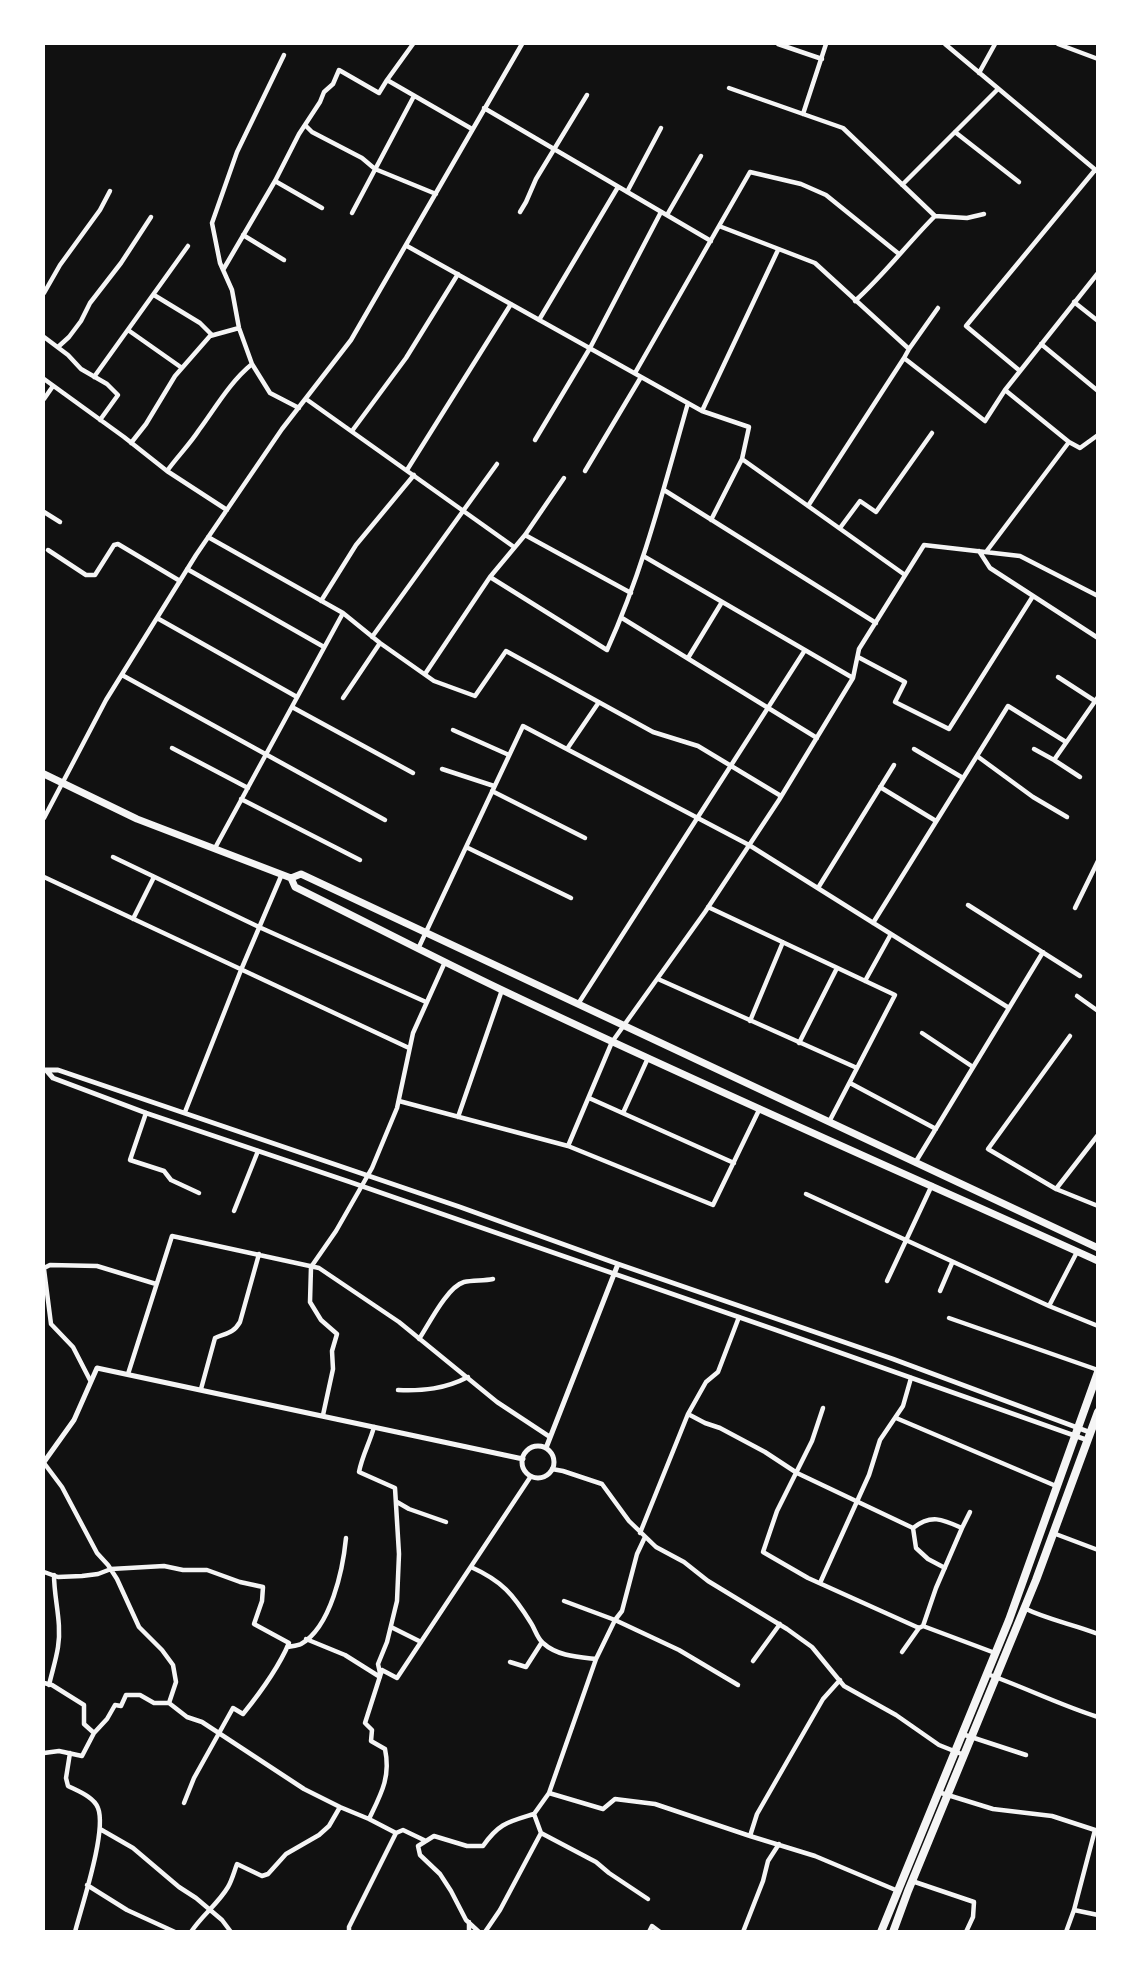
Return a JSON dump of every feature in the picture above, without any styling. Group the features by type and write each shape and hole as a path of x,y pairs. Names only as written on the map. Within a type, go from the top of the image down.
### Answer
{"highway":[{"path":"881,1932 987,1674 1098,1371"},
{"path":"893,1932 1024,1608 1098,1412"}],"main road":[{"path":"44,774 137,819 291,878 295,887 502,990 612,1042 1098,1261"},
{"path":"291,878 301,874 1098,1248"}],"street":[{"path":"223,270 275,181 304,125 324,92 333,84 339,70 379,93 413,44"},
{"path":"44,818 106,700 187,569 299,408 351,340 522,44"},
{"path":"778,44 822,59"},
{"path":"803,114 826,44"},
{"path":"945,44 1096,171 966,326 1020,371"},
{"path":"979,73 995,44"},
{"path":"1058,44 1098,59"},
{"path":"284,55 237,152 212,223 223,270 232,290 239,328 252,364 270,393 299,408"},
{"path":"387,80 472,129"},
{"path":"729,88 843,128 934,216 967,218 984,214"},
{"path":"902,185 998,89"},
{"path":"519,212 587,95"},
{"path":"352,213 414,96"},
{"path":"484,108 711,241"},
{"path":"304,125 312,132 362,158 375,169 436,194"},
{"path":"627,192 661,128"},
{"path":"955,132 1019,182"},
{"path":"667,215 701,156"},
{"path":"634,373 750,172 801,184 826,195 899,254"},
{"path":"275,181 322,208"},
{"path":"539,320 618,187"},
{"path":"44,293 60,265 100,210 110,191"},
{"path":"535,440 590,348 661,212"},
{"path":"855,301 873,285 934,216"},
{"path":"58,347 81,321 90,303 127,255 151,217"},
{"path":"719,226 815,263 909,349"},
{"path":"243,235 284,260"},
{"path":"94,377 188,246"},
{"path":"407,246 702,411 749,427 742,459 711,520"},
{"path":"702,411 778,250"},
{"path":"904,358 985,421 1005,390 1098,273"},
{"path":"352,431 406,358 458,274"},
{"path":"154,295 200,323 212,335"},
{"path":"1074,302 1098,321"},
{"path":"407,470 511,304"},
{"path":"808,506 938,308"},
{"path":"131,442 146,424 175,375 212,335 239,328"},
{"path":"128,330 182,368"},
{"path":"44,337 81,369 107,384 118,395 100,420"},
{"path":"1041,344 1098,391"},
{"path":"167,471 198,432 215,405 241,373 252,364"},
{"path":"585,471 642,377"},
{"path":"44,379 167,471 227,510"},
{"path":"44,399 53,386"},
{"path":"1005,390 1069,442 1080,448 1098,435"},
{"path":"306,399 514,547"},
{"path":"490,577 607,650 645,557 688,403"},
{"path":"840,528 860,501 876,512 932,433"},
{"path":"986,552 1069,442"},
{"path":"742,459 905,575"},
{"path":"372,637 497,464"},
{"path":"321,601 356,545 414,475"},
{"path":"425,675 490,577 525,535 564,478"},
{"path":"664,490 876,623"},
{"path":"44,512 60,522"},
{"path":"525,535 631,593"},
{"path":"208,537 343,613 380,643 434,681 475,696 506,651 653,732 698,746 782,796"},
{"path":"48,549 91,577 96,575 114,545 118,544 180,581"},
{"path":"568,1146 612,1042 708,907 782,796 853,678 860,649 924,545 1020,556 1098,596"},
{"path":"979,551 990,568 1098,638"},
{"path":"645,557 853,678"},
{"path":"187,569 324,647"},
{"path":"858,657 905,682 895,702 949,729 1033,596"},
{"path":"688,658 722,602"},
{"path":"215,848 343,613"},
{"path":"157,618 297,697"},
{"path":"622,618 817,738"},
{"path":"343,698 380,643"},
{"path":"578,1004 805,650"},
{"path":"122,675 385,820"},
{"path":"1054,760 1096,699 1058,677"},
{"path":"567,749 599,702"},
{"path":"873,923 1008,706 1066,742"},
{"path":"292,707 413,773"},
{"path":"418,949 523,726 749,845 1009,1008"},
{"path":"453,730 509,755"},
{"path":"172,748 248,788"},
{"path":"914,749 963,778"},
{"path":"1034,749 1080,777"},
{"path":"977,756 1033,797 1067,817"},
{"path":"818,888 894,765"},
{"path":"442,769 493,789 585,838"},
{"path":"880,787 936,822"},
{"path":"242,799 360,860"},
{"path":"466,847 571,898"},
{"path":"113,857 259,927 426,1002"},
{"path":"1075,908 1098,861"},
{"path":"185,1112 282,874"},
{"path":"1090,876 1098,880"},
{"path":"44,877 409,1048"},
{"path":"133,919 154,877"},
{"path":"968,905 1080,976"},
{"path":"708,907 895,995 830,1122"},
{"path":"865,981 891,934"},
{"path":"750,1021 783,942"},
{"path":"915,1163 1043,952"},
{"path":"323,1415 333,1369 332,1351 337,1334 321,1320 310,1302 311,1267 362,1186 385,1139 399,1101 413,1033 445,962"},
{"path":"799,1043 837,968"},
{"path":"658,979 857,1068"},
{"path":"458,1117 502,990"},
{"path":"1077,996 1098,1011"},
{"path":"922,1033 973,1067"},
{"path":"1070,1036 988,1149 1056,1189 1098,1206"},
{"path":"623,1113 648,1058"},
{"path":"45,1070 58,1070 185,1112 893,1359 1088,1436"},
{"path":"45,1070 53,1078 146,1113 911,1378 1076,1431"},
{"path":"850,1083 936,1129"},
{"path":"589,1098 734,1163"},
{"path":"399,1101 568,1146 714,1205 760,1108"},
{"path":"146,1113 130,1160 164,1171 171,1180 199,1193"},
{"path":"1056,1189 1098,1135"},
{"path":"1090,1145 1098,1150"},
{"path":"234,1211 258,1151"},
{"path":"887,1281 914,1219 932,1185"},
{"path":"806,1194 952,1263 1098,1326"},
{"path":"128,1374 172,1236 319,1268 390,1316 497,1402 550,1437"},
{"path":"1049,1306 1077,1252"},
{"path":"201,1389 215,1338 229,1334 240,1322 259,1254"},
{"path":"940,1291 952,1263"},
{"path":"546,1448 618,1264"},
{"path":"90,1380 73,1347 51,1324 44,1268 50,1265 97,1266 156,1284"},
{"path":"419,1339 442,1302 456,1286 464,1282 493,1279"},
{"path":"640,1533 688,1414 706,1382 718,1372 739,1317"},
{"path":"949,1318 1098,1371"},
{"path":"169,1703 176,1682 173,1665 162,1650 139,1627 111,1569 97,1553 62,1487 44,1463 74,1420 97,1368 523,1459"},
{"path":"398,1390 427,1390 468,1377"},
{"path":"820,1583 869,1475 880,1440 903,1406 911,1378"},
{"path":"823,1408 812,1441 777,1511 763,1552 820,1583 921,1627 995,1653"},
{"path":"688,1414 747,1442 796,1473 913,1528"},
{"path":"896,1418 1056,1486"},
{"path":"374,1426 370,1442 361,1460 359,1472 395,1488 399,1554 397,1601 387,1642 378,1664 380,1677"},
{"path":"533,1447 546,1448 554,1457 552,1469 543,1478 531,1476 523,1467 523,1459 528,1450 533,1447"},
{"path":"552,1469 602,1484 629,1521 656,1547 684,1562 708,1581 780,1624 812,1647 844,1686 896,1715 939,1745 964,1755"},
{"path":"369,1819 386,1780 388,1764 385,1749 371,1742 372,1730 364,1723 382,1670 397,1678 531,1476"},
{"path":"397,1502 409,1509 447,1522"},
{"path":"902,1652 921,1627 970,1512"},
{"path":"913,1528 923,1520 941,1519 962,1528"},
{"path":"913,1528 916,1548 928,1559 945,1568"},
{"path":"1053,1533 1098,1550"},
{"path":"479,1932 469,1922 445,1882 420,1855 418,1846 434,1836 466,1846 483,1846 494,1830 534,1814 549,1793 596,1659 615,1620 622,1611 637,1554 645,1537"},
{"path":"287,1647 300,1645 314,1631 330,1607 346,1538"},
{"path":"44,1572 54,1575 82,1576 98,1574 111,1569 164,1566 183,1570 207,1570 240,1582 263,1587 262,1601 254,1624 289,1643 259,1694 243,1714 232,1708 183,1803"},
{"path":"471,1567 502,1584 542,1642 557,1652 574,1657 596,1659"},
{"path":"54,1575 59,1646 46,1684 84,1705 84,1724 94,1733"},
{"path":"564,1601 615,1620 679,1650 738,1685"},
{"path":"1024,1608 1041,1616 1079,1626 1098,1634"},
{"path":"753,1660 780,1624"},
{"path":"391,1626 421,1642"},
{"path":"306,1639 345,1655 380,1677"},
{"path":"510,1662 526,1667 542,1642"},
{"path":"987,1674 1098,1717"},
{"path":"750,1836 758,1814 823,1699 840,1680"},
{"path":"44,1753 60,1751 82,1756 94,1733 107,1719 115,1705 122,1706 126,1695 140,1695 154,1703 169,1703 187,1717 202,1722 304,1789 396,1833"},
{"path":"962,1734 1026,1755"},
{"path":"70,1753 66,1778 68,1786 86,1794 98,1807 100,1829 75,1932"},
{"path":"939,1792 993,1809 1052,1816 1096,1831 1066,1932"},
{"path":"549,1793 603,1809 615,1799 655,1804 815,1856 898,1891"},
{"path":"191,1932 200,1918 209,1911 229,1885 237,1864 262,1876 268,1874 285,1854 319,1835 329,1826 340,1807"},
{"path":"534,1814 541,1833 596,1862 648,1899"},
{"path":"100,1829 133,1848 222,1920 231,1932"},
{"path":"349,1932 396,1833 403,1830 426,1841"},
{"path":"484,1932 500,1910 541,1833"},
{"path":"743,1932 763,1881 768,1861 779,1844"},
{"path":"912,1881 974,1902 973,1917 966,1932"},
{"path":"87,1885 127,1910 175,1932"},
{"path":"1074,1910 1098,1915"},
{"path":"469,1922 469,1932"},
{"path":"650,1932 652,1926 660,1932"}]}
